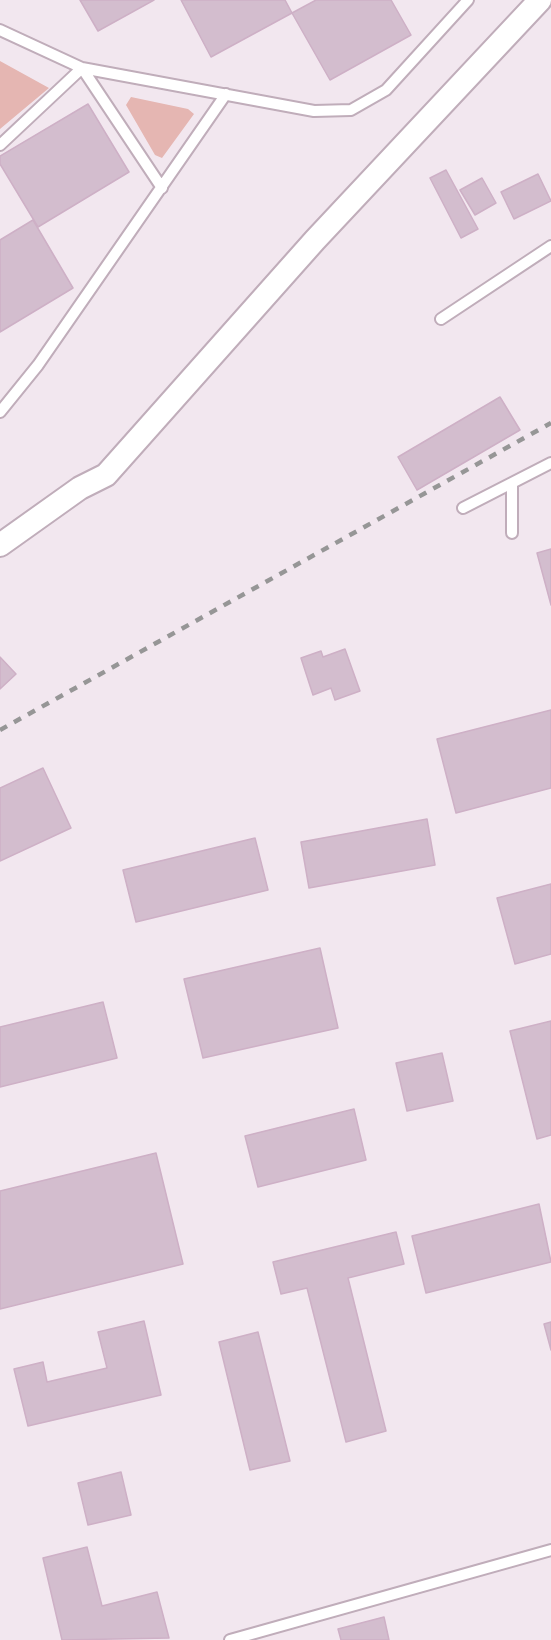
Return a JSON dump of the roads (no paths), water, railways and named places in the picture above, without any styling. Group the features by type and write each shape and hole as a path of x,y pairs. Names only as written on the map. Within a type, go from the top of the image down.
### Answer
{"street":[{"path":"0,545 80,488 106,474 315,240 540,0"}],"lane":[{"path":"0,30 81,68 314,111 351,110 386,90 468,0"},
{"path":"0,145 81,68"},
{"path":"81,68 162,188"},
{"path":"0,412 38,365 226,94"},
{"path":"441,319 551,246"},
{"path":"463,508 551,463"},
{"path":"512,483 512,533"},
{"path":"230,1640 551,1550"}],"railway":[{"path":"0,730 551,423"}]}
